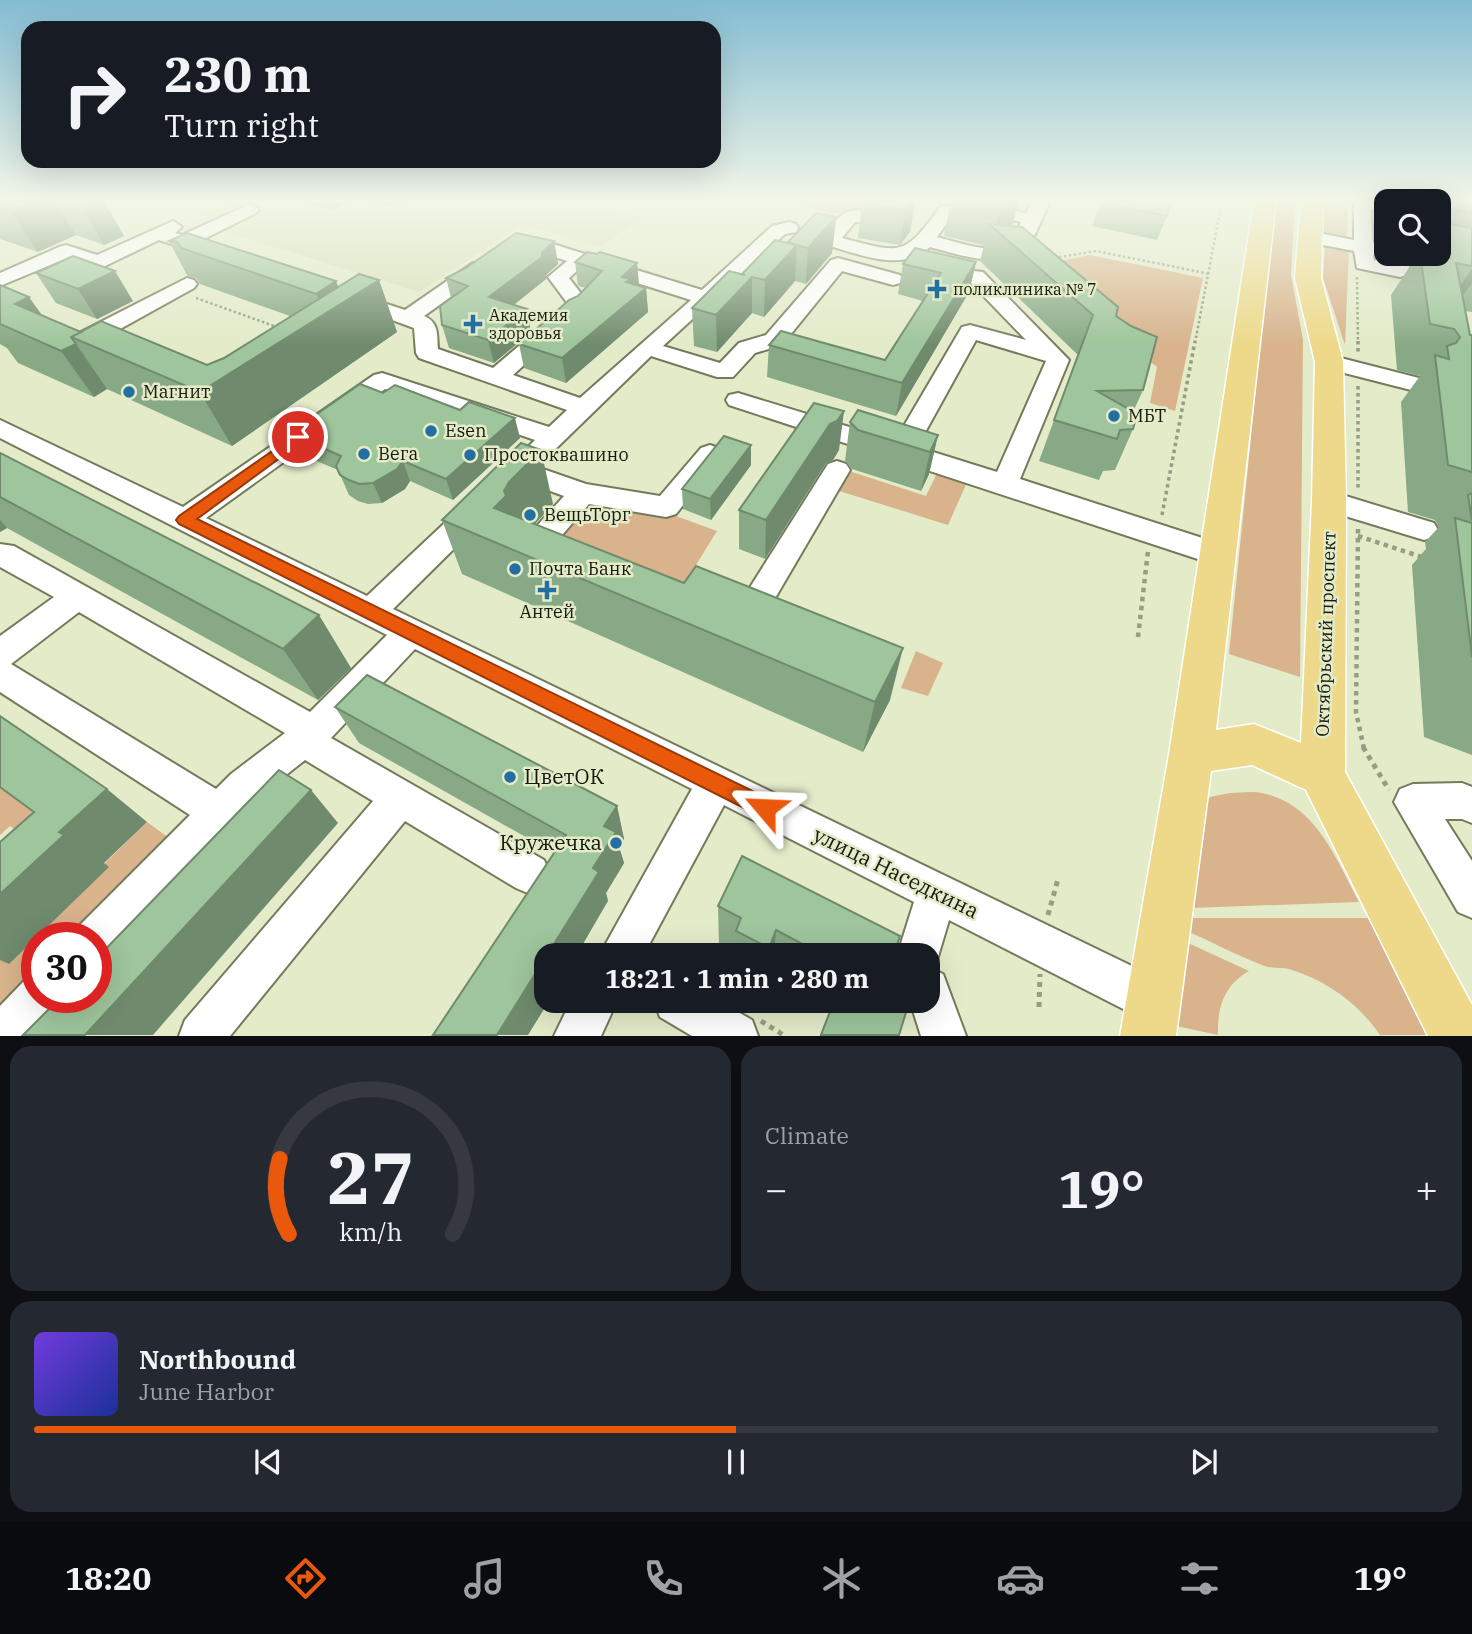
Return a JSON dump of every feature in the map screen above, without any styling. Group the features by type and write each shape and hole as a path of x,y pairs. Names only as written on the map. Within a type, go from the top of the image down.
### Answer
{"main road":[{"path":"1151,1018 1191,754 1258,249"},
{"name":"Октябрьский проспект","path":"1311,249 1308,278 1344,366 1348,516 1322,775 1458,1035"},
{"path":"1191,754 1254,744 1322,775"}],"street":[{"path":"0,280 66,251 98,262 131,249"},
{"path":"208,249 224,256"},
{"path":"408,318 501,253 514,249"},
{"path":"550,249 706,298"},
{"path":"370,612 647,348 758,249"},
{"path":"974,249 985,253 1003,253 1012,249"},
{"path":"1361,249 1364,264 1374,266"},
{"path":"495,379 580,305 558,277 580,259"},
{"path":"647,348 725,372 747,348 774,340 838,264 892,280 903,267 947,275 976,276 1058,360 1005,484"},
{"path":"1374,266 1400,271 1399,266"},
{"path":"85,339 189,290"},
{"path":"334,293 425,324 427,354 584,408"},
{"path":"361,324 383,309"},
{"path":"61,329 109,349"},
{"path":"902,451 970,332 1051,353"},
{"path":"1344,366 1411,383"},
{"path":"184,520 382,380 553,437"},
{"path":"737,400 1217,554"},
{"name":"улица Наседкина","path":"0,428 29,455 184,520 937,893 1151,1018"},
{"path":"519,470 583,493 666,507 710,454"},
{"path":"746,620 837,470"},
{"path":"573,561 536,546 583,493"},
{"path":"1348,516 1424,530"},
{"path":"0,556 4,554 78,596 308,736 400,798 530,874"},
{"path":"0,654 78,596"},
{"path":"112,922 244,786 308,736 411,632"},
{"path":"0,674 219,812"},
{"path":"627,943 690,826 716,784"},
{"path":"201,1035 400,798"},
{"path":"1472,805 1462,801 1413,802 1472,898"},
{"path":"920,943 937,893"},
{"path":"2,1035 24,1013"},
{"path":"576,1035 588,1013"},
{"path":"697,1013 736,1035"},
{"path":"936,1013 944,1035"}],"path":[{"path":"1138,637 1147,553 1158,534 1214,249"},
{"path":"1356,712 1344,366 1360,249"},
{"path":"1050,259 1096,251 1210,274"},
{"path":"189,290 278,328"},
{"path":"1348,516 1427,558"}],"shaded area":[{"path":"282,249 485,249 419,292"},
{"path":"1270,249 1292,249 1291,275 1303,340 1300,677 1229,654"},
{"path":"1325,249 1349,249 1345,345 1323,278"},
{"path":"1090,255 1203,278 1175,411 1150,403 1157,367 1029,267"},
{"path":"939,469 969,478 948,525 836,490 846,470 926,496"},
{"path":"592,501 673,515 717,531 681,589 558,537"},
{"path":"916,651 943,663 928,696 901,688"},
{"path":"0,786 60,830 40,848 10,826 0,835"},
{"path":"1230,793 1262,793 1281,799 1297,809 1322,836 1359,902 1190,908 1201,809 1210,797"},
{"path":"147,822 176,843 98,922 51,922 108,867 104,864"},
{"path":"1189,918 1368,918 1430,1035 1380,1035 1362,1013 1328,986 1289,969 1265,966 1187,931"},
{"path":"1186,942 1249,971 1233,983 1224,998 1218,1035 1176,1026"},
{"path":"21,951 21,999 0,1020 0,956 9,963"}],"building":[{"path":"185,249 238,249 336,281 316,294"},
{"path":"493,249 546,249 542,257 489,297 527,309 488,340 442,325 440,306 468,286 446,278"},
{"path":"766,249 793,249 765,280 752,277 716,315 692,308 729,271 745,275 742,274"},
{"path":"914,249 976,262 902,383 769,345 781,331 885,360 941,273 903,264"},
{"path":"1018,249 1049,249 1118,307 1116,316 1157,337 1143,390 1097,391 1137,414 1133,429 1120,430 1117,439 1054,420 1093,315"},
{"path":"1451,249 1472,249 1472,266 1456,263 1472,335 1472,472 1448,465 1435,355 1449,359 1447,346 1456,343 1460,337 1454,329 1430,324 1422,266 1451,266"},
{"path":"587,252 600,252 637,263 622,277 631,279 626,282 646,288 562,358 519,344 569,300 578,296 602,271 575,262"},
{"path":"73,256 115,271 78,289 36,273"},
{"path":"359,274 379,280 200,392 71,337 101,321 207,365 224,358"},
{"path":"0,285 29,297 15,304 81,332 71,337 76,344 61,351 0,324"},
{"path":"360,384 383,393 395,385 460,410 469,402 515,418 446,479 403,461 397,469 373,483 359,484 340,475 336,466 341,456 290,433"},
{"path":"814,403 844,411 837,421 830,424 766,520 739,510"},
{"path":"858,410 938,435 930,452 858,430 850,422"},
{"path":"724,436 751,445 710,499 682,489"},
{"path":"521,443 541,450 509,482 504,491 506,496 494,508 684,583 696,566 903,648 875,702 442,520"},
{"path":"0,453 319,615 283,649 0,497"},
{"path":"1472,493 1472,521 1468,495"},
{"path":"1455,518 1472,523 1472,657"},
{"path":"367,675 617,806 604,826 616,832 593,868 599,872 555,943 534,943 534,976 497,1035 433,1035 566,835 335,707"},
{"path":"0,716 107,789 59,832 64,835 0,894 0,842 34,812 0,787"},
{"path":"279,770 311,790 112,1006 112,942"},
{"path":"742,856 900,936 898,943 801,943 776,930 771,943 759,943 736,931 741,918 718,906"},
{"path":"45,1013 105,1013 85,1035 23,1035"},
{"path":"829,1013 906,1013 899,1035 821,1035"}],"place":[{"name":"поликлиника № 7","path":"937,289"},
{"name":"Академия здоровья","path":"473,324"},
{"name":"Магнит","path":"129,392"},
{"name":"МБТ","path":"1114,416"},
{"name":"Esen","path":"431,431"},
{"name":"Вега","path":"364,454"},
{"name":"Простоквашино","path":"470,455"},
{"name":"ВещьТорг","path":"530,515"},
{"name":"Почта Банк","path":"515,569"},
{"name":"Антей","path":"547,590"},
{"name":"ЦветОК","path":"510,777"},
{"name":"Кружечка","path":"616,843"}],"route":[{"path":"298,437 184,520 765,808"}]}
